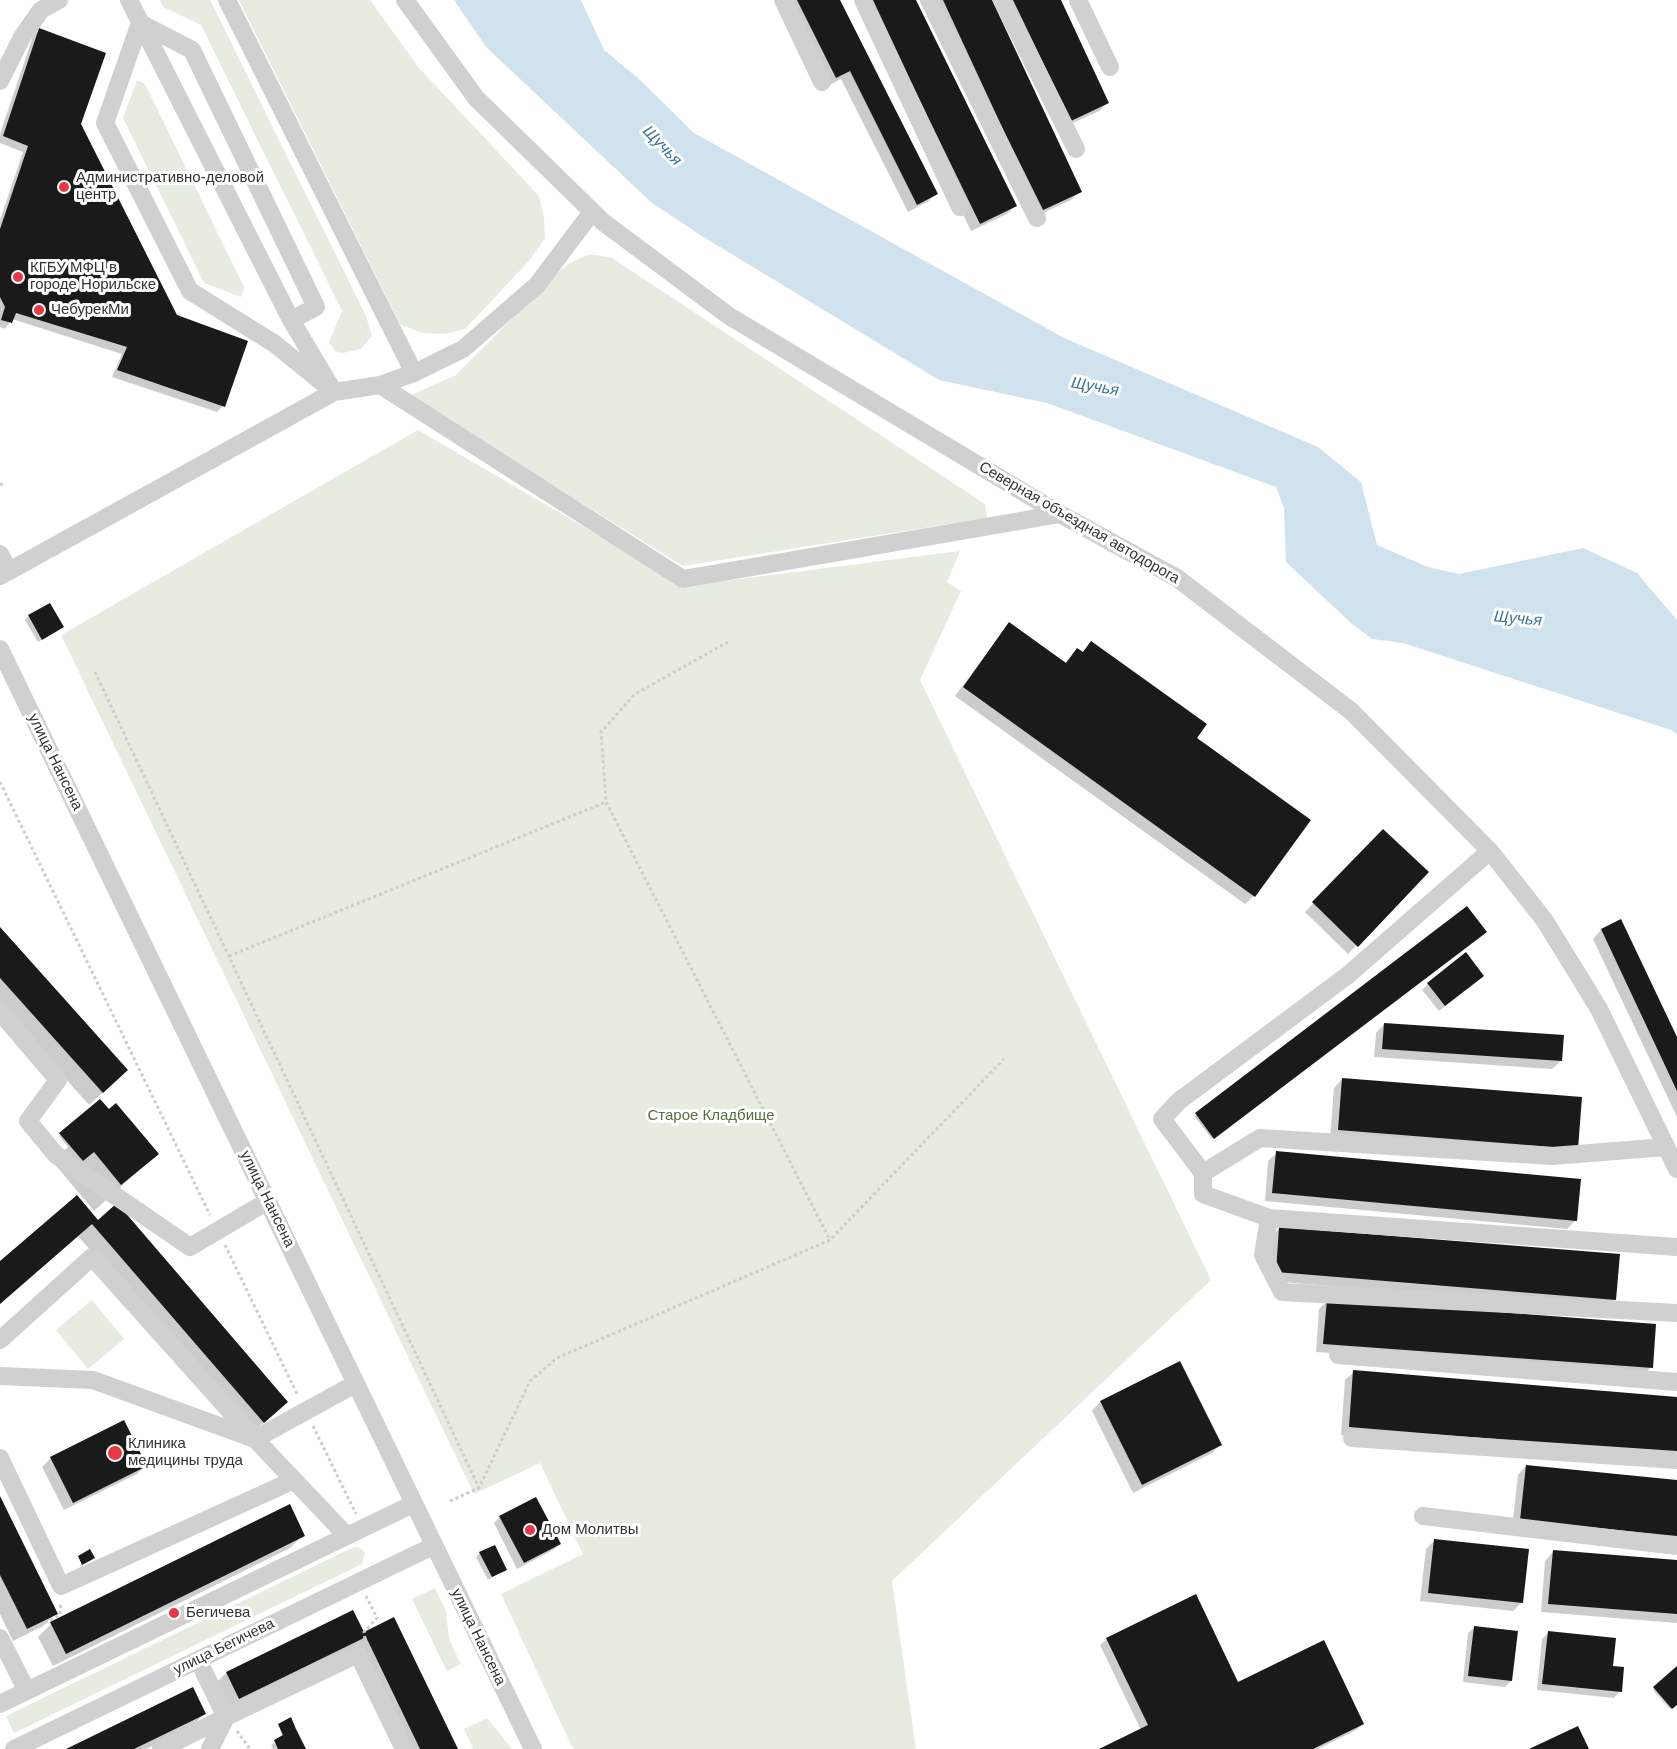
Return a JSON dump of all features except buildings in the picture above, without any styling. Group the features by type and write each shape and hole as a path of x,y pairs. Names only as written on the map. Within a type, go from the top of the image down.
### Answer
{"street":[{"path":"0,79 22,37 41,10 59,0"},
{"path":"129,0 291,320 334,392"},
{"path":"227,0 414,373"},
{"name":"Северная объездная автодорога","path":"405,0 477,98 592,212 729,316 1060,514 1177,578 1351,711 1490,851 1545,921 1599,1010 1677,1169"},
{"path":"783,0 822,82"},
{"path":"863,0 960,207"},
{"path":"930,0 1037,218"},
{"path":"1002,0 1076,149"},
{"path":"1078,0 1110,67"},
{"path":"140,23 192,50 316,307 291,320"},
{"path":"140,23 105,123 190,291 275,344 334,392"},
{"path":"0,554 4,573 334,392 380,385 414,373 463,349 537,285 592,212"},
{"path":"380,385 683,579 1060,514"},
{"name":"улица Нансена","path":"0,649 533,1749"},
{"path":"1490,851 1348,975 1179,1101 1162,1119 1203,1173 1203,1194 1269,1218 1677,1247"},
{"path":"0,1012 58,1080 28,1121 56,1155 190,1247 268,1201"},
{"path":"1203,1173 1260,1138 1552,1156 1666,1147"},
{"path":"1269,1218 1263,1255 1282,1292 1677,1313"},
{"path":"0,1340 92,1257 255,1439 346,1536"},
{"path":"1338,1355 1677,1382"},
{"path":"0,1376 93,1380 255,1439 356,1384"},
{"path":"1352,1438 1677,1460"},
{"path":"0,1458 62,1586 294,1480"},
{"path":"0,1704 413,1504"},
{"path":"1423,1516 1677,1546"},
{"name":"улица Бегичева","path":"14,1749 434,1546"},
{"path":"1,1642 27,1691"},
{"path":"161,1749 358,1654 404,1749"},
{"path":"198,1660 226,1717"},
{"path":"210,1749 226,1717"}],"path":[{"path":"728,642 635,694 601,732 606,802 830,1240"},
{"path":"95,672 479,1488"},
{"path":"0,782 357,1517"},
{"path":"229,956 606,802"},
{"path":"450,1501 479,1488 530,1381 557,1358 830,1240 1004,1059"},
{"path":"1,1642 60,1615 62,1586"},
{"path":"358,1654 366,1637 364,1632 377,1618 366,1596"}],"green space":[{"path":"160,0 210,0 366,316 372,336 361,349 343,353 335,351 329,342 342,311 201,25 163,7"},
{"path":"239,0 370,0 419,68 539,196 544,218 545,238 529,261 465,329 445,334 422,333 400,324"},
{"path":"137,80 145,84 244,287 241,297 204,283 123,118"},
{"path":"590,254 612,258 985,504 987,518 683,566 409,396 456,375 557,273 570,263"},
{"name":"Старое Кладбище","path":"418,430 685,586 960,551 947,582 961,591 920,680 1211,1280 892,1581 916,1749 573,1749 501,1594 583,1554 540,1463 474,1494 61,635"},
{"path":"92,1300 124,1339 88,1369 56,1330"},
{"path":"354,1547 361,1548 365,1553 362,1564 14,1733 6,1716"},
{"path":"435,1588 446,1611 449,1639 461,1664 447,1671 412,1599"},
{"path":"487,1718 512,1749 473,1749 464,1729"}],"water":[{"name":"Щучья","path":"454,0 581,0 604,50 638,78 694,133 1064,338 1318,447 1361,482 1377,545 1428,567 1459,574 1583,548 1637,573 1677,620 1677,734 1671,730 1403,643 1372,639 1351,623 1286,562 1284,508 1276,487 1047,403 939,380 702,236 652,203 486,47"}],"place":[{"name":"Административно-деловой центр","path":"64,187"},
{"name":"КГБУ МФЦ в городе Норильске","path":"18,277"},
{"name":"ЧебурекМи","path":"39,310"},
{"name":"Клиника медицины труда","path":"115,1453"},
{"name":"Дом Молитвы","path":"530,1530"},
{"name":"Бегичева","path":"174,1613"}]}
